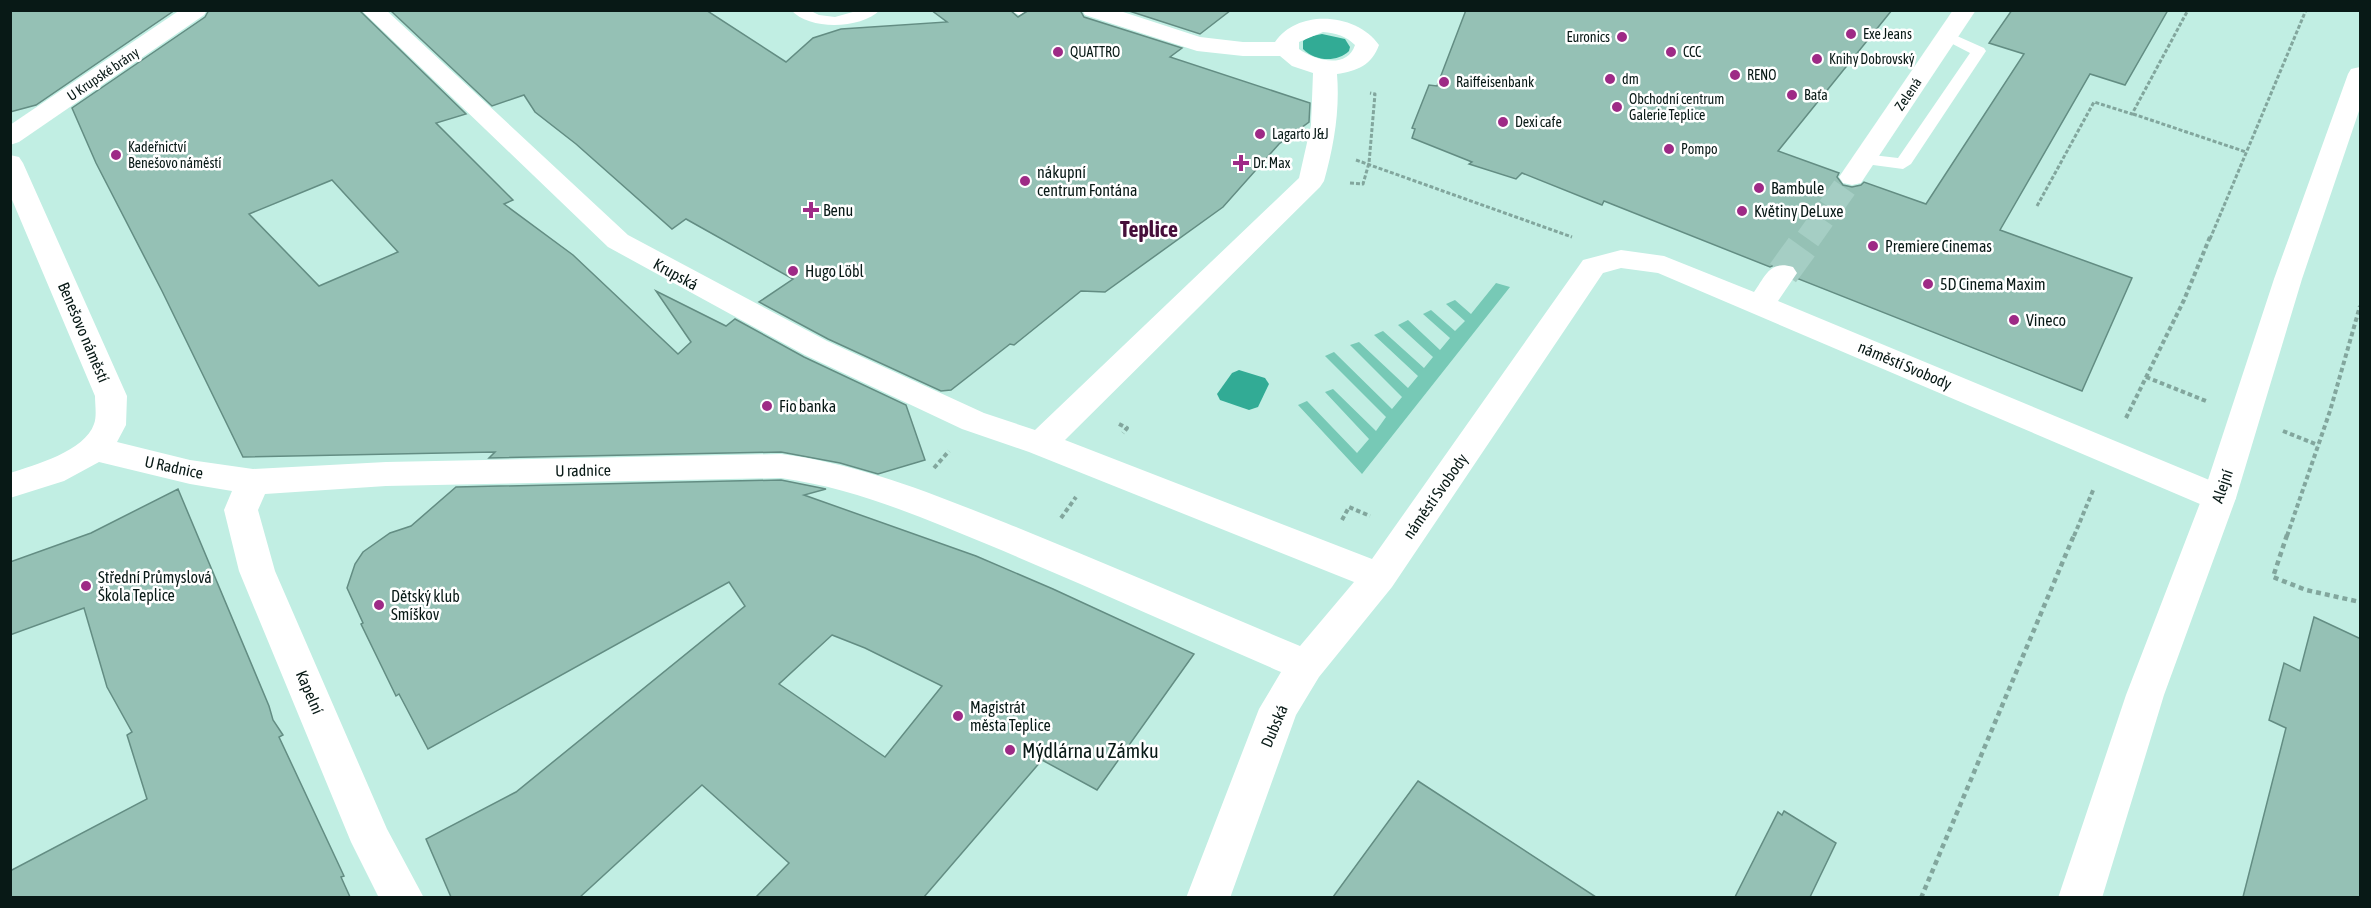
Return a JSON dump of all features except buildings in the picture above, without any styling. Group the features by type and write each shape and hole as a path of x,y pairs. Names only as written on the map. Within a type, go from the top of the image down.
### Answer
{"street":[{"name":"U Krupské brány","path":"10,137 196,10"},
{"name":"Krupská","path":"372,10 618,241 816,348 973,421 1041,444"},
{"path":"1093,10 1197,44 1243,49 1287,49 1300,61 1325,67 1350,64 1366,53 1367,45 1355,23 1299,30 1291,35 1287,42 1287,49"},
{"name":"Zelená","path":"1858,168 1965,10"},
{"path":"1325,67 1326,85 1320,153 1311,181 1041,444 1379,577"},
{"name":"Alejní","path":"2080,897 2145,695 2218,498 2288,279 2361,74"},
{"name":"Benešovo náměstí","path":"10,163 111,396 110,427 96,449"},
{"name":"náměstí Svobody","path":"1379,577 1593,266 1621,259 1664,265 2218,498"},
{"path":"1753,301 1783,273"},
{"path":"10,486 73,462 96,449"},
{"name":"U Radnice","path":"96,449 190,472 254,482"},
{"name":"U radnice","path":"254,482 386,474 782,466 815,469 909,499"},
{"name":"Kapelní","path":"254,482 241,510 256,571 372,842 402,897"},
{"path":"909,499 1038,550 1306,666"},
{"name":"Dubská","path":"1208,897 1279,709 1306,666 1379,577"}],"lane":[{"path":"798,10 807,18 823,22 840,21 873,10"},
{"path":"1858,168 1903,164 1979,51 1948,36"}],"path":[{"path":"2132,114 2188,10"},
{"path":"1921,897 2110,451 2184,300 2306,10"},
{"path":"2037,206 2094,102 2246,152"},
{"path":"1320,153 1369,163 1577,238 1621,259"},
{"path":"2361,306 2330,411 2273,577 2306,590 2361,602"},
{"path":"909,499 973,421"},
{"path":"1038,550 1098,468"}],"shaded area":[{"path":"1322,34 1345,39 1350,47 1349,51 1344,55 1326,59 1313,56 1303,49 1303,41 1308,37"},
{"path":"1496,283 1510,287 1362,474 1298,405 1307,401 1357,453 1369,439 1325,392 1333,389 1376,431 1386,417 1325,356 1334,352 1392,409 1402,397 1350,345 1359,342 1408,388 1418,376 1374,335 1383,331 1424,368 1433,357 1398,325 1408,320 1440,350 1450,338 1423,314 1431,310 1455,331 1465,321 1446,304 1455,300 1471,314"},
{"path":"1239,370 1265,378 1269,384 1258,407 1249,410 1220,400 1217,394 1232,373"}],"tunnel":[{"path":"1808,239 1852,177"},
{"path":"1783,273 1809,237"}],"place":[{"name":"Exe Jeans","path":"1851,34"},
{"name":"Euronics","path":"1622,37"},
{"name":"QUATTRO","path":"1058,52"},
{"name":"CCC","path":"1671,52"},
{"name":"Knihy Dobrovský","path":"1817,59"},
{"name":"RENO","path":"1735,75"},
{"name":"dm","path":"1610,79"},
{"name":"Raiffeisenbank","path":"1444,82"},
{"name":"Baťa","path":"1792,95"},
{"name":"Obchodní centrum Galerie Teplice","path":"1617,107"},
{"name":"Dexi cafe","path":"1503,122"},
{"name":"Lagarto J&J","path":"1260,134"},
{"name":"Pompo","path":"1669,149"},
{"name":"Kadeřnictví Benešovo náměstí","path":"116,155"},
{"name":"Dr. Max","path":"1241,163"},
{"name":"nákupní centrum Fontána","path":"1025,181"},
{"name":"Bambule","path":"1759,188"},
{"name":"Benu","path":"811,210"},
{"name":"Květiny DeLuxe","path":"1742,211"},
{"name":"Premiere Cinemas","path":"1873,246"},
{"name":"Hugo Löbl","path":"793,271"},
{"name":"5D Cinema Maxim","path":"1928,284"},
{"name":"Vineco","path":"2014,320"},
{"name":"Fio banka","path":"767,406"},
{"name":"Střední Průmyslová Škola Teplice","path":"86,586"},
{"name":"Dětský klub Smíškov","path":"379,605"},
{"name":"Magistrát města Teplice","path":"958,716"},
{"name":"Mýdlárna u Zámku","path":"1010,750"}],"district":[{"name":"Teplice","path":"1149,229"}]}
